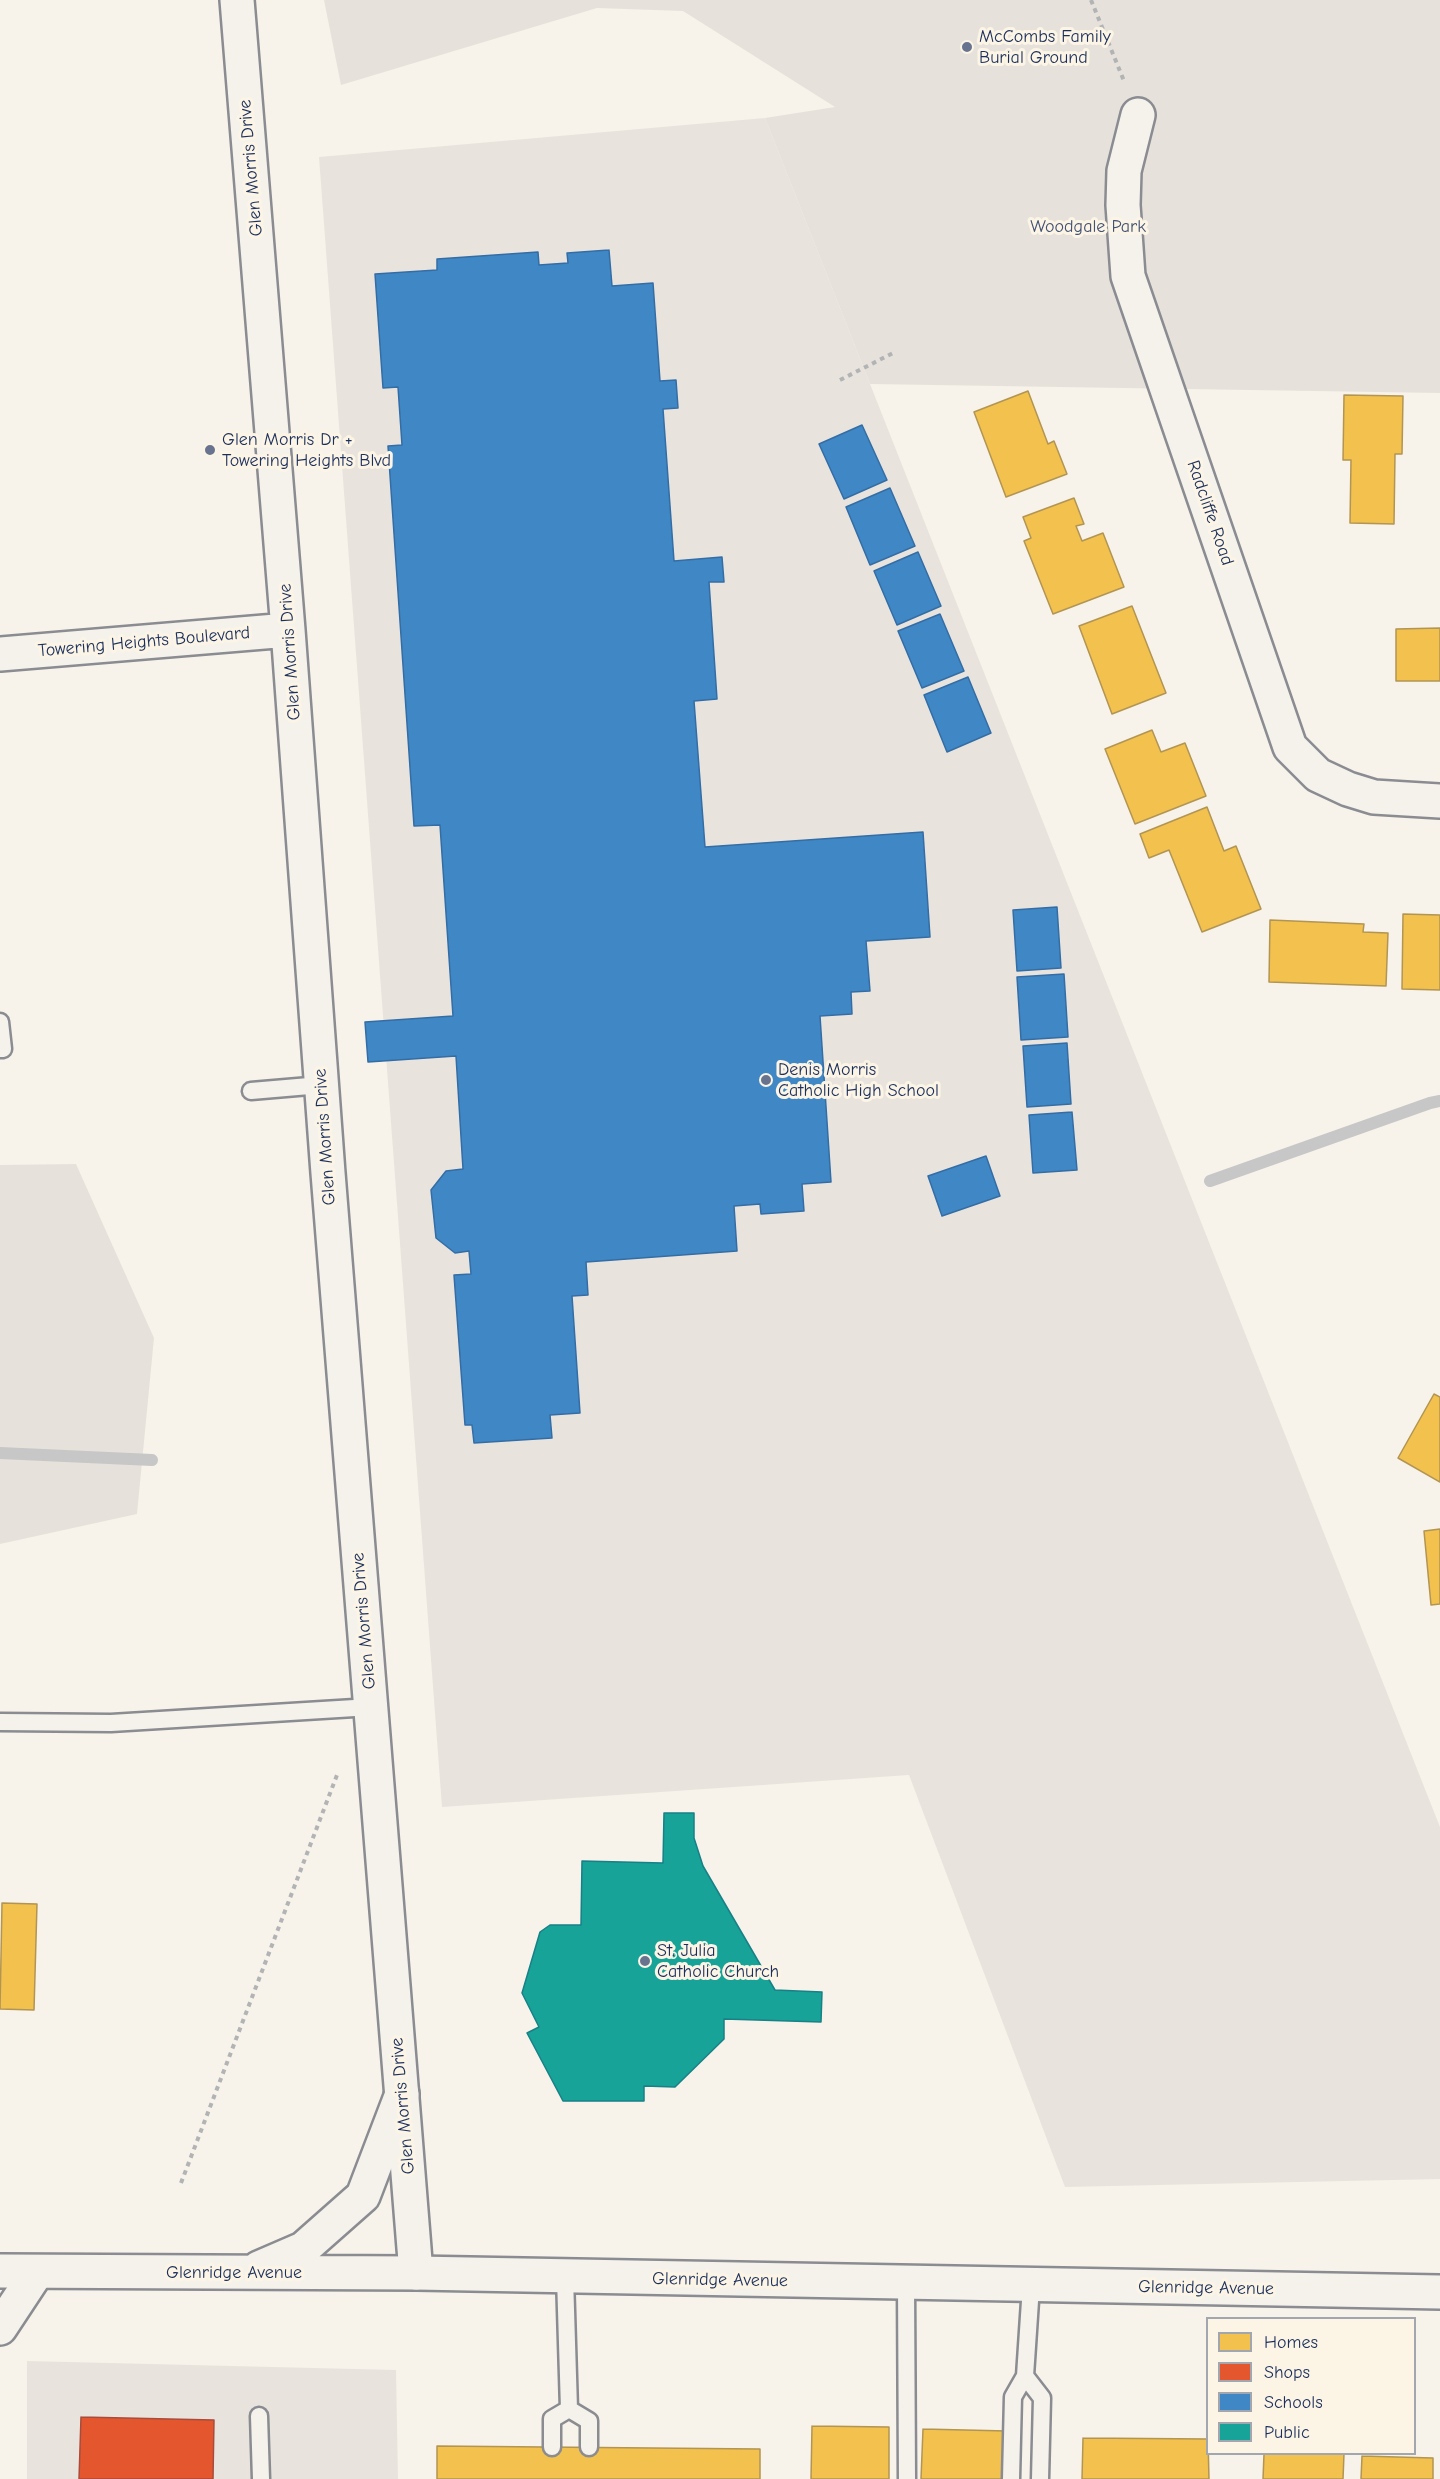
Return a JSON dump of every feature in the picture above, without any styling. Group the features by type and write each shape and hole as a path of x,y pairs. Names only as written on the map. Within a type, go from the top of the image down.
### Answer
{"street":[{"name":"Glen Morris Drive","path":"237,0 416,2273"},
{"name":"Radcliffe Road","path":"1138,116 1124,171 1123,205 1128,276 1290,747 1318,776 1348,789 1374,797 1440,801"},
{"name":"Towering Heights Boulevard","path":"0,654 288,630"},
{"path":"247,2274 303,2249 363,2196 402,2094"},
{"name":"Glenridge Avenue","path":"0,2271 247,2274 416,2273 1440,2292"},
{"path":"0,2328 37,2272"}],"lane":[{"path":"0,1022 3,1049 0,1049"},
{"path":"251,1091 321,1085"},
{"path":"0,1722 111,1723 371,1707"},
{"path":"565,2277 569,2409"},
{"path":"906,2283 907,2479"},
{"path":"1011,2479 1013,2397 1025,2376 1031,2286"},
{"path":"1025,2376 1042,2398 1040,2479"},
{"path":"552,2447 552,2419 569,2409"},
{"path":"569,2409 589,2421 589,2447"},
{"path":"259,2416 261,2479"}],"path":[{"path":"1091,0 1138,116"},
{"path":"840,380 895,352"},
{"path":"181,2183 334,1780"}],"shaded area":[{"name":"Denis Morris Catholic High School","path":"765,118 1440,1827 1440,2179 1065,2187 909,1775 442,1807 319,157"},
{"path":"27,2361 396,2370 398,2479 27,2479"}],"green space":[{"name":"Woodgale Park","path":"324,0 1440,0 1440,393 870,384 765,118 835,107 683,11 597,8 341,85"},
{"path":"76,1164 154,1338 137,1514 0,1544 0,1165"}],"building: Homes":[{"path":"1028,391 1048,444 1054,441 1067,474 1006,497 974,412"},
{"path":"1344,395 1403,396 1402,454 1395,454 1394,524 1350,523 1351,460 1343,460"},
{"path":"1074,498 1084,524 1076,526 1082,541 1103,533 1124,587 1053,614 1024,541 1031,538 1023,517"},
{"path":"1132,606 1166,693 1112,714 1079,626"},
{"path":"1440,628 1440,681 1396,681 1396,629"},
{"path":"1152,730 1161,752 1185,743 1206,796 1135,824 1105,749"},
{"path":"1207,807 1224,851 1236,846 1261,909 1202,932 1169,850 1149,858 1140,834"},
{"path":"1403,914 1440,915 1440,990 1402,989"},
{"path":"1270,920 1364,924 1363,932 1388,933 1386,986 1269,982"},
{"path":"1434,1394 1440,1397 1440,1482 1398,1458"},
{"path":"1440,1529 1440,1604 1431,1605 1424,1531"},
{"path":"2,1903 37,1904 34,2010 0,2009"},
{"path":"812,2426 889,2427 889,2479 811,2479"},
{"path":"923,2429 1007,2431 1005,2479 921,2479"},
{"path":"1083,2438 1206,2439 1209,2479 1082,2479"},
{"path":"437,2446 760,2449 760,2479 437,2479"},
{"path":"1264,2455 1344,2455 1343,2479 1263,2479"},
{"path":"1362,2456 1433,2458 1433,2479 1361,2479"}],"building: Shops":[{"path":"81,2417 214,2420 213,2479 79,2479"}],"building: Schools":[{"path":"609,250 612,286 653,283 660,381 676,380 678,408 663,409 674,561 722,557 724,582 709,582 717,699 694,701 705,847 923,832 930,937 866,941 870,991 851,992 852,1014 820,1016 831,1182 802,1184 804,1211 761,1214 760,1204 734,1206 737,1251 586,1262 588,1295 572,1296 580,1413 550,1415 552,1438 474,1443 472,1425 465,1425 454,1275 471,1274 469,1251 455,1253 436,1238 431,1190 446,1171 463,1169 456,1056 368,1062 365,1022 453,1016 440,825 414,826 388,446 402,445 398,387 383,388 375,274 437,270 437,259 538,252 539,265 568,263 567,253"},
{"path":"862,425 887,480 844,499 819,444"},
{"path":"890,488 915,546 870,565 846,507"},
{"path":"918,552 941,606 897,625 874,571"},
{"path":"940,614 964,671 922,688 898,631"},
{"path":"968,677 991,733 947,752 924,695"},
{"path":"1057,907 1061,968 1017,971 1013,910"},
{"path":"1064,974 1068,1037 1021,1040 1017,977"},
{"path":"1067,1043 1071,1104 1027,1107 1023,1046"},
{"path":"1072,1112 1077,1170 1033,1173 1029,1115"},
{"path":"986,1156 1000,1196 942,1216 928,1176"}],"building: Public":[{"name":"St. Julia Catholic Church","path":"664,1813 694,1813 694,1838 703,1866 775,1990 822,1992 821,2022 724,2019 724,2039 675,2087 644,2086 644,2101 563,2101 527,2033 539,2027 522,1993 540,1932 550,1925 581,1925 582,1861 663,1863"}],"waterway":[{"path":"1210,1181 1440,1101"},
{"path":"0,1453 152,1460"}],"place":[{"name":"McCombs Family Burial Ground","path":"967,47"},
{"name":"Glen Morris Dr + Towering Heights Blvd","path":"210,450"},
{"name":"Denis Morris Catholic High School","path":"766,1080"},
{"name":"St. Julia Catholic Church","path":"645,1961"}]}
